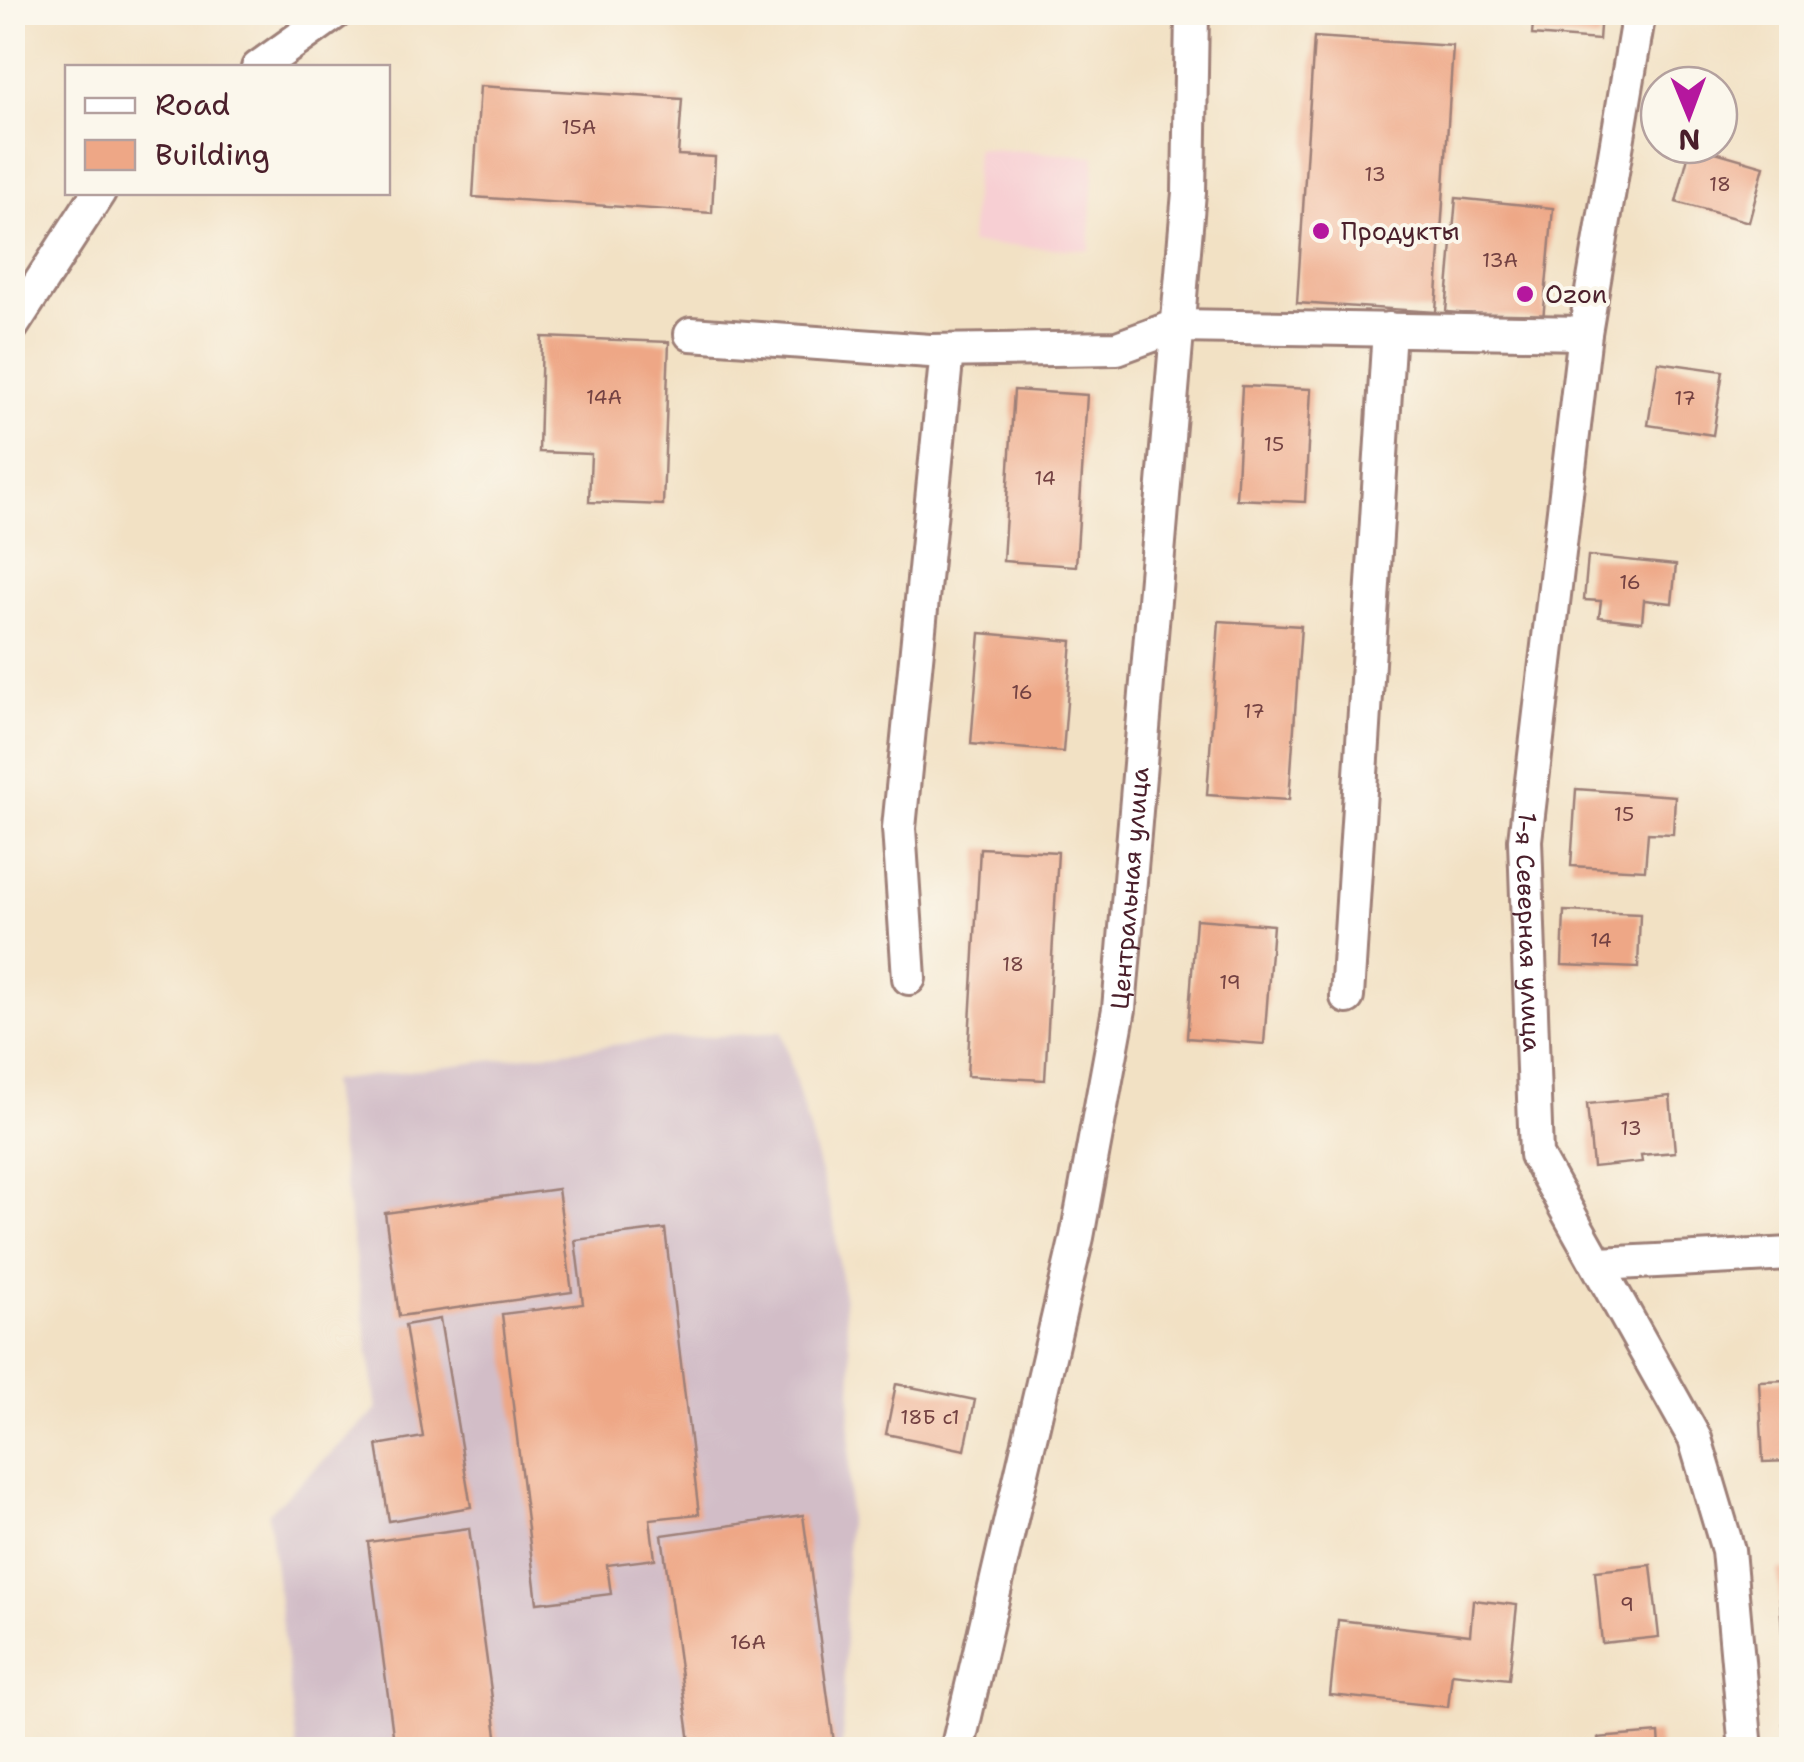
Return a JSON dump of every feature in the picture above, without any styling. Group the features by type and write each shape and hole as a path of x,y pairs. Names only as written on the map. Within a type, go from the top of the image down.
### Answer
{"street":[{"path":"262,65 336,12"},
{"name":"Центральная улица","path":"957,1750 1077,1237 1119,1009 1189,192 1192,12"},
{"name":"1-я Северная улица","path":"1639,12 1585,333 1524,840 1536,1155 1695,1439 1728,1550 1746,1750"},
{"path":"12,326 97,195"},
{"path":"692,334 947,351 1117,348 1177,326 1585,333"},
{"path":"1347,997 1390,329"},
{"path":"909,978 899,828 947,351"},
{"path":"1599,1264 1792,1254"}],"shaded area":[{"path":"976,148 1095,156 1089,250 970,244"},
{"path":"782,1032 834,1221 852,1368 842,1749 297,1749 268,1513 377,1410 330,1081 652,1040"}],"building":[{"path":"1534,12 1601,12 1599,40 1532,35"},
{"path":"1314,37 1453,46 1436,312 1297,303"},
{"path":"480,86 682,99 678,155 715,157 712,213 473,197"},
{"path":"1739,159 1764,166 1749,222 1676,202 1686,165 1739,165"},
{"path":"1456,198 1553,208 1543,320 1446,312"},
{"path":"542,337 669,342 663,505 589,502 591,454 539,452"},
{"path":"1658,362 1723,371 1713,435 1648,425"},
{"path":"1242,386 1311,389 1305,502 1236,499"},
{"path":"1014,390 1087,395 1076,566 1003,561"},
{"path":"1588,556 1676,565 1672,603 1644,600 1642,622 1599,617 1601,601 1584,600"},
{"path":"1219,621 1301,626 1289,800 1207,795"},
{"path":"980,633 1072,641 1063,752 971,744"},
{"path":"1576,789 1675,796 1673,834 1648,833 1645,870 1571,866"},
{"path":"980,848 1058,852 1045,1080 967,1076"},
{"path":"1564,911 1640,914 1638,968 1562,965"},
{"path":"1196,919 1273,925 1264,1044 1187,1038"},
{"path":"1670,1096 1675,1152 1641,1155 1642,1162 1593,1167 1587,1104"},
{"path":"558,1189 572,1292 399,1316 385,1213"},
{"path":"665,1229 699,1514 650,1519 655,1559 607,1565 611,1594 537,1603 502,1314 583,1304 575,1240"},
{"path":"440,1319 471,1507 389,1521 377,1445 423,1437 405,1325"},
{"path":"1792,1380 1792,1461 1763,1462 1759,1381"},
{"path":"896,1384 975,1400 965,1450 886,1434"},
{"path":"803,1515 835,1750 691,1750 662,1535"},
{"path":"469,1528 499,1750 395,1750 368,1542"},
{"path":"1651,1565 1659,1637 1602,1643 1595,1571"},
{"path":"1792,1569 1792,1631 1782,1632 1778,1570"},
{"path":"1473,1600 1517,1605 1509,1679 1452,1673 1448,1707 1330,1695 1338,1620 1470,1635"},
{"path":"1783,1724 1792,1724 1792,1750 1786,1750"},
{"path":"1659,1733 1660,1750 1599,1750 1598,1738"}],"place":[{"name":"Продукты","path":"1321,231"},
{"name":"Ozon","path":"1525,294"}]}
